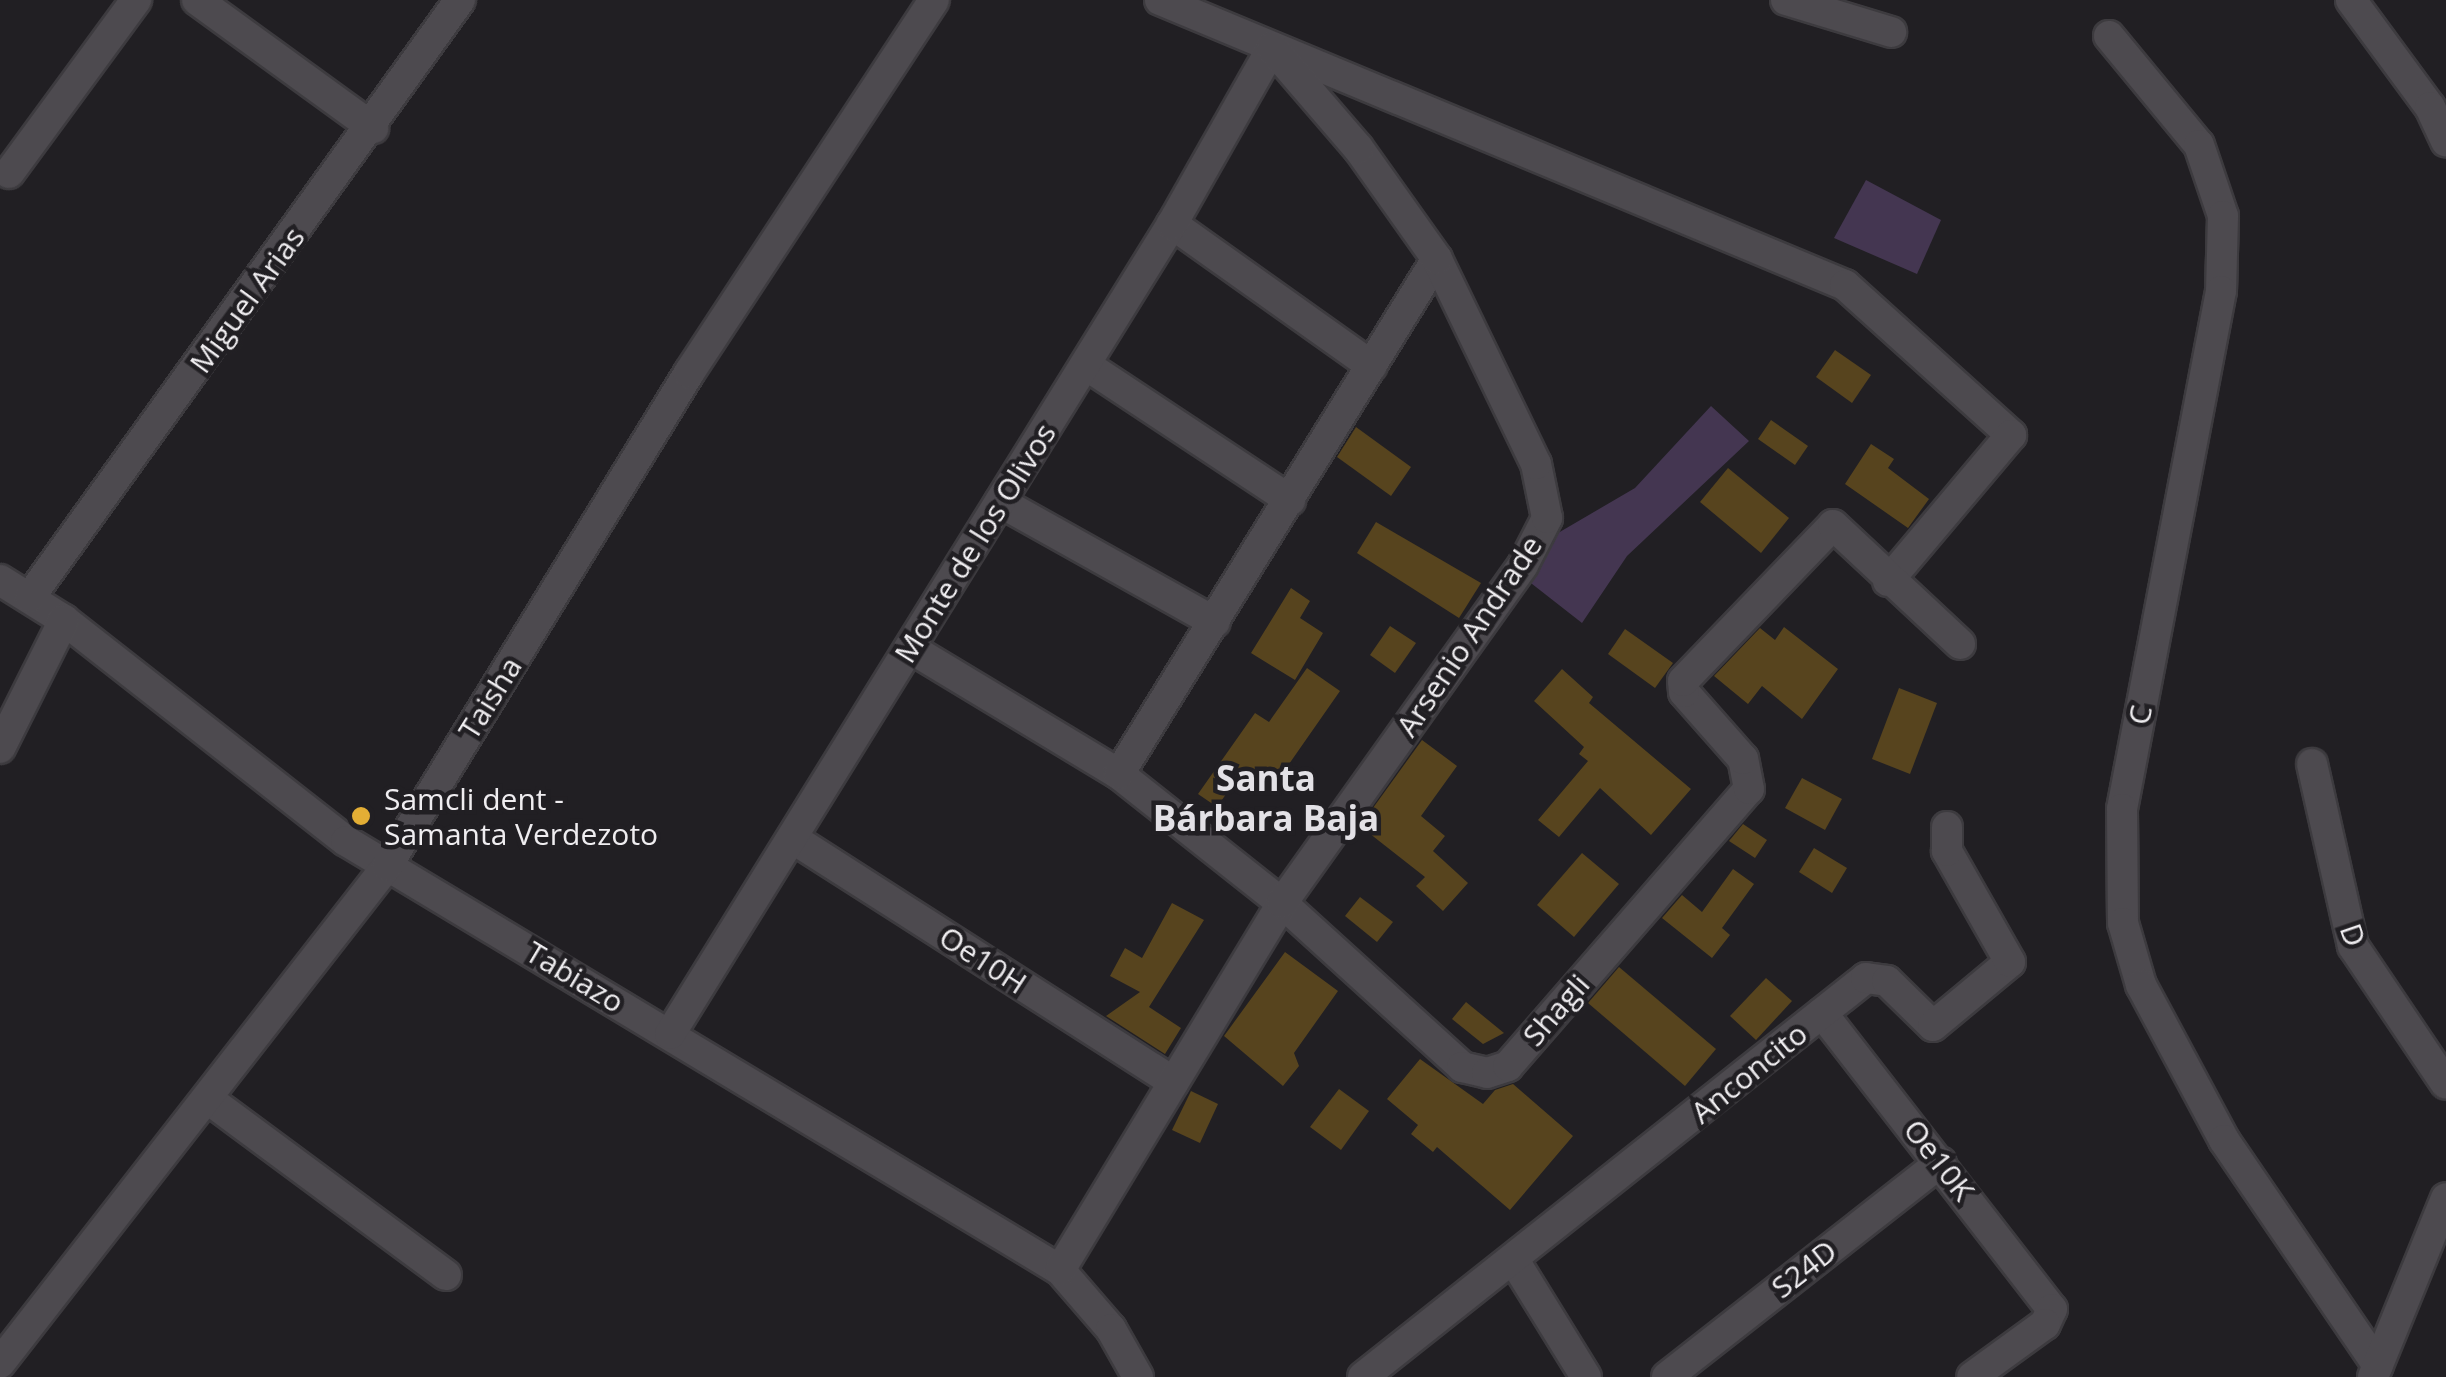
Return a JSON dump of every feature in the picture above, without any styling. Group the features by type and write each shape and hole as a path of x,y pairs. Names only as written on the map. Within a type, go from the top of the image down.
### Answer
{"street":[{"path":"9,173 136,0"},
{"path":"197,0 373,128"},
{"name":"Miguel Arias","path":"30,597 373,128 460,0"},
{"name":"Taisha","path":"0,1363 387,866 689,373 934,0"},
{"name":"Arsenio Andrade","path":"1060,1270 1282,903 1523,565 1548,518 1536,464 1438,259 1358,148 1272,48 1160,0"},
{"path":"1786,0 1890,32"},
{"path":"2352,0 2430,107 2446,142"},
{"name":"C","path":"2109,36 2199,146 2223,216 2221,292 2122,809 2123,923 2142,985 2224,1140 2376,1371"},
{"path":"1272,48 1846,284 2011,435 1888,581"},
{"name":"Monte de los Olivos","path":"670,1034 1086,365 1272,48"},
{"path":"1172,224 1372,366"},
{"path":"1120,774 1438,259"},
{"path":"1086,365 1290,500"},
{"path":"1000,502 1215,622"},
{"name":"Shagli","path":"910,648 1120,774 1282,903 1462,1067 1487,1072 1508,1066 1749,789 1743,759 1684,692 1686,674 1833,525 1888,581 1960,644"},
{"name":"Tabiazo","path":"0,580 64,620 272,785 387,866 1060,1270 1092,1304 1124,1372"},
{"path":"0,748 64,620"},
{"name":"D","path":"2312,764 2353,946 2446,1084"},
{"name":"Anconcito","path":"1363,1377 1515,1262 1822,1013 1878,975 1924,1021 1941,1024 2010,962 1947,851 1946,827"},
{"name":"Oe10H","path":"792,838 1174,1082"},
{"name":"Oe10K","path":"1822,1013 2052,1308 2045,1324 1972,1377"},
{"path":"208,1099 446,1276"},
{"name":"S24D","path":"1667,1377 1941,1162"},
{"path":"2376,1371 2446,1198"},
{"path":"1515,1262 1586,1377"}],"shaded area":[{"path":"1866,180 1941,220 1917,274 1834,238"},
{"path":"1711,406 1749,441 1627,556 1582,623 1527,580 1558,533 1635,488"}],"building":[{"path":"1835,350 1871,375 1852,403 1816,377"},
{"path":"1771,420 1808,446 1795,465 1758,439"},
{"path":"1356,427 1411,467 1391,496 1337,457"},
{"path":"1871,444 1894,459 1888,468 1929,499 1908,528 1845,484"},
{"path":"1728,468 1789,518 1761,553 1700,502"},
{"path":"1376,522 1481,583 1459,618 1357,553"},
{"path":"1291,588 1310,601 1300,618 1323,633 1295,680 1251,653"},
{"path":"1390,626 1416,643 1395,673 1370,655"},
{"path":"1784,627 1838,669 1802,719 1762,686 1748,704 1714,676 1760,628 1775,640"},
{"path":"1625,629 1673,663 1655,688 1608,654"},
{"path":"1307,668 1340,691 1273,787 1245,767 1217,807 1198,794 1255,713 1269,722"},
{"path":"1562,669 1593,697 1589,703 1691,789 1651,835 1600,788 1559,837 1538,820 1588,761 1579,754 1584,747 1534,701"},
{"path":"1899,688 1937,703 1910,774 1872,759"},
{"path":"1422,740 1457,766 1421,816 1445,836 1433,851 1468,883 1443,911 1416,886 1425,877 1360,826"},
{"path":"1802,778 1842,799 1825,830 1785,808"},
{"path":"1743,824 1767,840 1755,858 1729,841"},
{"path":"1814,848 1847,868 1832,893 1799,872"},
{"path":"1582,853 1619,884 1574,937 1537,905"},
{"path":"1733,869 1754,884 1722,928 1730,935 1712,958 1662,918 1682,895 1702,912"},
{"path":"1360,897 1393,922 1377,942 1345,916"},
{"path":"1172,903 1204,920 1149,1007 1181,1028 1165,1054 1106,1016 1140,992 1110,976 1125,948 1142,958"},
{"path":"1285,952 1338,991 1294,1053 1299,1066 1283,1086 1224,1036"},
{"path":"1619,967 1716,1049 1685,1086 1588,1003"},
{"path":"1766,978 1792,1001 1756,1040 1730,1016"},
{"path":"1466,1002 1504,1033 1483,1044 1452,1019"},
{"path":"1420,1059 1483,1104 1495,1090 1513,1084 1573,1136 1510,1210 1437,1147 1433,1152 1411,1134 1418,1125 1387,1099"},
{"path":"1339,1089 1369,1111 1341,1150 1310,1127"},
{"path":"1191,1091 1218,1104 1200,1143 1172,1130"}],"place":[{"name":"Samcli dent - Samanta Verdezoto","path":"361,816"}],"district":[{"name":"Santa Bárbara Baja","path":"1266,798"}]}
